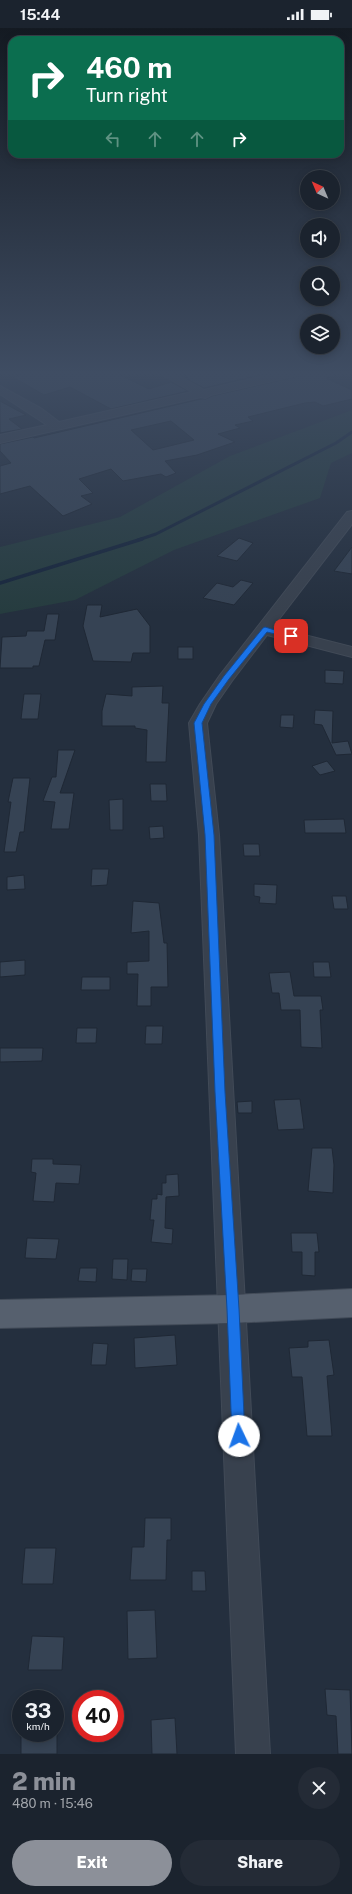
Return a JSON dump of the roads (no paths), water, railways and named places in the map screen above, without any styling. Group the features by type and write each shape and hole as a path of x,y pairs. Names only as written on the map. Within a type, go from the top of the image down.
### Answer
{"main road":[{"path":"0,1314 233,1309 352,1303"}],"street":[{"path":"253,1754 233,1309 220,1092 209,835 198,723 208,704 226,678 265,630 352,515"},
{"path":"265,630 352,652"}],"waterway":[{"path":"138,540 156,534 319,452"},
{"path":"0,583 142,539"}]}
